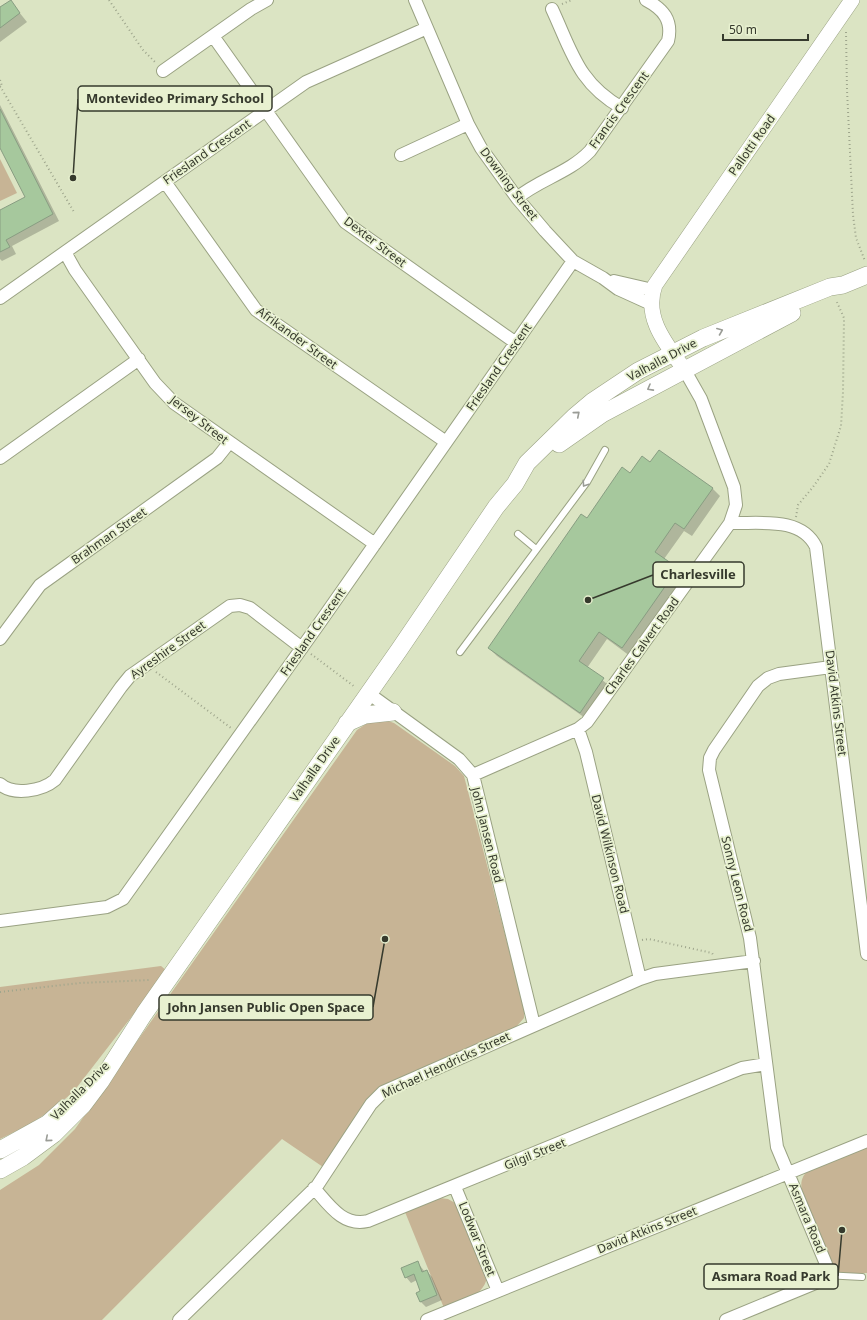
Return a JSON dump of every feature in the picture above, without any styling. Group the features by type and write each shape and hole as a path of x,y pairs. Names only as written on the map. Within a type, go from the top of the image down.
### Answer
{"main road":[{"name":"Valhalla Drive","path":"0,1170 23,1157 54,1134 83,1104 101,1081 116,1055 347,723 361,690 399,650 496,507 515,484 548,453 579,428 684,369 832,293 839,292 867,276"},
{"name":"Valhalla Drive","path":"515,484 527,464 574,416 633,374 703,338 830,287 839,292"},
{"path":"347,723 365,715 393,712"},
{"name":"Valhalla Drive","path":"0,1150 47,1124 76,1099 116,1055"}],"street":[{"path":"163,71 251,9 267,0"},
{"name":"Downing Street","path":"415,0 468,124 484,153 517,198 573,261 603,278 652,297"},
{"name":"Francis Crescent","path":"517,198 526,191 581,160 622,108 668,41 670,32 665,14 659,7 646,0"},
{"name":"Pallotti Road","path":"652,297 660,275 852,0"},
{"path":"552,9 582,74 605,98 622,108"},
{"name":"Friesland Crescent","path":"0,298 306,82 427,28"},
{"name":"Dexter Street","path":"213,36 339,214 350,226 516,343"},
{"path":"401,155 468,124"},
{"name":"Afrikander Street","path":"165,182 256,310 446,442"},
{"name":"Jersey Street","path":"65,252 75,270 155,383 174,403 375,544"},
{"name":"Friesland Crescent","path":"0,921 107,907 123,899 302,648 573,261"},
{"path":"652,297 653,319 658,332 684,369"},
{"path":"0,458 138,359"},
{"name":"Charles Calvert Road","path":"472,775 578,730 591,717 730,523 736,505 734,487 701,399 684,369"},
{"name":"Brahman Street","path":"0,639 40,585 217,458 229,443"},
{"path":"730,523 794,526"},
{"name":"David Atkins Street","path":"794,526 806,534 816,547 867,954"},
{"name":"Ayreshire Street","path":"0,784 4,788 17,791 49,786 55,780 120,687 130,676 213,616 230,606 240,605 250,608 302,648"},
{"name":"Sonny Leon Road","path":"788,1172 777,1147 754,961 750,938 709,770 710,758 714,750 763,682 779,674 831,667"},
{"name":"John Jansen Road","path":"361,690 459,759 472,775 534,1025"},
{"name":"David Wilkinson Road","path":"578,730 586,752 640,979"},
{"name":"Michael Hendricks Street","path":"179,1320 323,1178 371,1104 383,1092 640,979 655,974 754,961"},
{"name":"Gilgil Street","path":"314,1188 336,1212 346,1220 361,1223 742,1068 766,1064"},
{"name":"David Atkins Street","path":"427,1320 867,1141"},
{"name":"Asmara Road","path":"788,1172 825,1260 824,1275"},
{"name":"Lodwar Street","path":"455,1186 498,1291"},
{"path":"726,1320 818,1282 824,1275"}],"lane":[{"path":"460,652 587,482 605,450"},
{"path":"518,534 536,549"},
{"path":"824,1275 862,1277"}],"path":[{"path":"109,0 143,50 163,71"},
{"path":"846,29 847,90 853,215 856,238 867,266"},
{"path":"0,80 2,86 0,86 74,212"},
{"path":"794,526 798,504 814,487 829,464 841,426 844,392 842,342 844,318 839,292"},
{"path":"302,648 361,690"},
{"path":"146,665 240,735"},
{"path":"631,941 649,939 712,952 718,966"},
{"path":"0,992 80,983 152,980"}],"shaded area":[{"path":"0,159 17,193 0,201"},
{"path":"388,721 394,723 455,766 464,776 524,1008 524,1018 516,1027 376,1090 323,1167 282,1139 102,1320 0,1320 0,1190 39,1165 75,1129 357,730 369,722"},
{"path":"161,966 167,971 74,1091 57,1106 39,1118 0,1139 0,987"},
{"path":"867,1146 867,1273 840,1273 833,1270 801,1185 803,1176 810,1169"},
{"path":"440,1198 448,1199 457,1204 487,1274 483,1288 478,1293 472,1297 444,1308 405,1212"}],"building":[{"path":"11,0 20,13 0,28 0,7"},
{"path":"0,109 53,214 6,240 10,247 0,252 0,210 25,197 0,148"},
{"path":"659,450 713,488 684,529 675,523 655,552 678,568 622,648 599,632 579,661 604,678 580,713 488,648 581,514 587,518 622,467 630,473 642,456 650,462"},
{"path":"418,1261 422,1272 427,1270 437,1295 420,1302 416,1293 420,1291 414,1274 405,1278 401,1268"}],"place":[{"name":"Montevideo Primary School","path":"73,178"},
{"name":"Charlesville","path":"588,600"},
{"name":"John Jansen Public Open Space","path":"385,939"},
{"name":"Asmara Road Park","path":"842,1230"}]}
